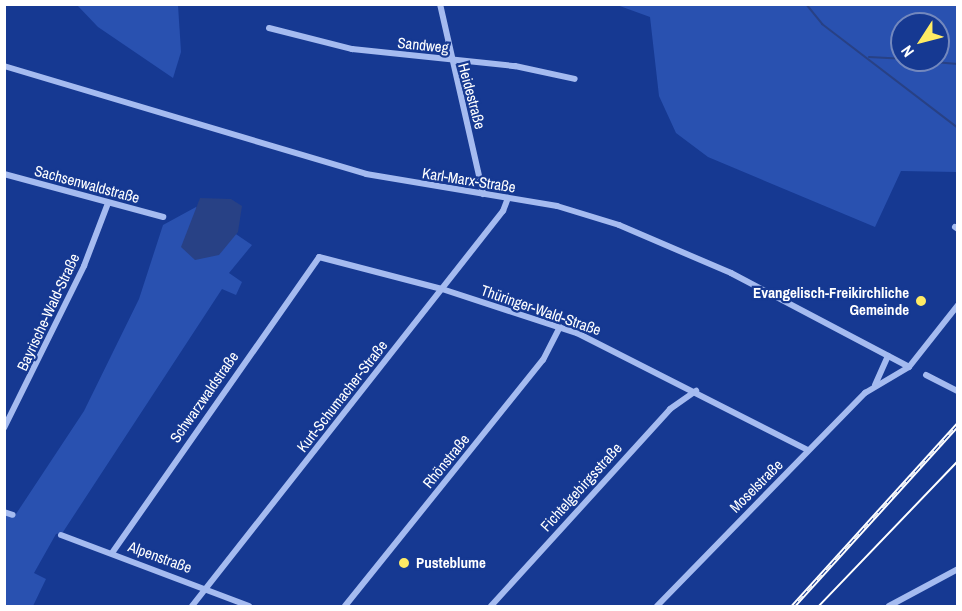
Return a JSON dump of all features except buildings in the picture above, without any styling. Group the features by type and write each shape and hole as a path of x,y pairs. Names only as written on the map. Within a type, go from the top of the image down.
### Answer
{"street":[{"name":"Heidestraße","path":"440,4 450,60 483,194"},
{"name":"Sandweg","path":"268,28 352,49 515,66 575,79"},
{"name":"Karl-Marx-Straße","path":"4,66 366,174 571,210 662,242 909,368"},
{"name":"Sachsenwaldstraße","path":"4,174 163,217"},
{"name":"Kurt-Schumacher-Straße","path":"192,606 442,289 508,198"},
{"name":"Bayrische-Wald-Straße","path":"4,428 84,266 108,203"},
{"name":"Thüringer-Wald-Straße","path":"319,257 442,289 560,327 696,391 808,450"},
{"name":"Schwarzwaldstraße","path":"112,552 319,257"},
{"path":"909,368 957,305"},
{"name":"Rhönstraße","path":"345,606 543,360 560,327"},
{"name":"Moselstraße","path":"875,385 888,356"},
{"name":"Moselstraße","path":"657,606 808,450 875,385 909,368"},
{"path":"926,375 957,391"},
{"name":"Fichtelgebirgsstraße","path":"491,606 668,410 696,391"},
{"path":"4,512 13,515"},
{"name":"Alpenstraße","path":"61,535 206,587 249,606"},
{"path":"889,606 957,569"}],"shaded area":[{"path":"77,5 178,5 181,52 173,78 98,27"},
{"path":"617,5 957,5 957,172 901,171 875,227 708,157 676,133 659,96 650,17"},
{"path":"200,198 231,199 242,206 238,232 219,255 195,260 181,247"},
{"path":"196,207 252,245 229,273 242,282 236,295 222,289 63,532 56,534 34,573 46,579 33,606 5,606 5,515 14,517 84,411 139,299 163,225"}],"waterway":[{"path":"806,4 822,24 958,128"},
{"path":"869,57 890,58"},
{"path":"950,63 958,64"}],"tram line":[{"path":"819,606 958,461"}],"railway":[{"path":"793,606 958,424"}],"place":[{"name":"Evangelisch-Freikirchliche Gemeinde","path":"921,301"},
{"name":"Pusteblume","path":"404,563"}]}
